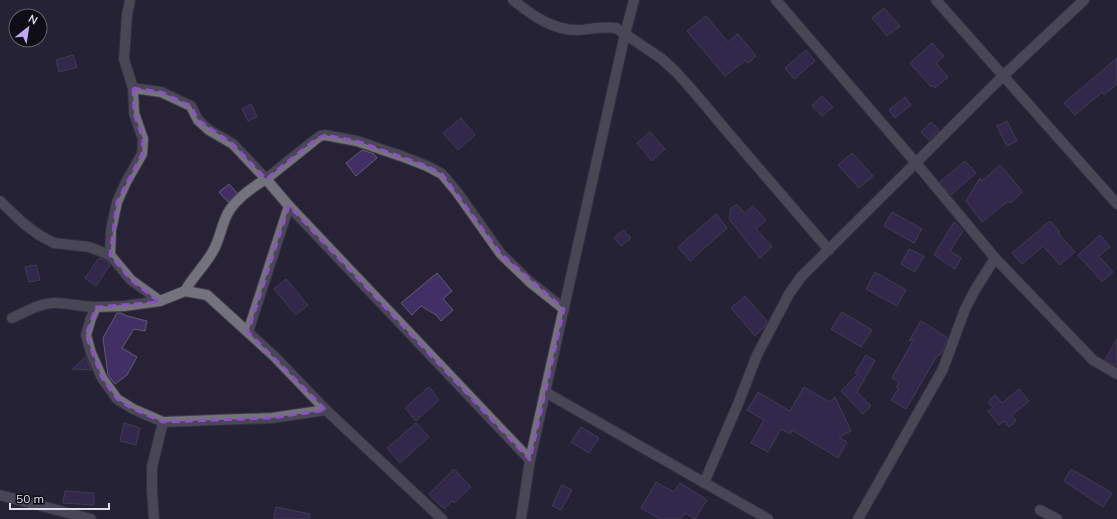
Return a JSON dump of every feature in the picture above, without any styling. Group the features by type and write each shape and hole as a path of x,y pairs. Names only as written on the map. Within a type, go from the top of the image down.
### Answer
{"street":[{"path":"110,255 111,230 117,202 126,182 142,154 143,140 134,113 133,88 124,59 127,15 130,0"},
{"path":"513,0 535,17 552,26 576,30 607,26 616,28 662,59 676,72 829,250"},
{"path":"521,519 530,460 625,34 634,0"},
{"path":"776,0 916,163 995,258 1093,360 1117,374"},
{"path":"936,0 1117,204"},
{"path":"704,482 738,404 757,355 779,313 801,278 1003,76 1084,0"},
{"path":"133,88 161,92 192,106 198,120 209,130 233,144 266,178 289,206 530,460"},
{"path":"184,291 194,275 206,263 215,248 226,215 230,209 257,184 320,136 325,135 357,141 427,166 442,174 457,192 501,254 530,282 564,309"},
{"path":"0,201 23,223 39,235 54,243 89,247 110,255 131,280 160,301"},
{"path":"248,332 289,206"},
{"path":"858,519 943,369 965,309 995,258"},
{"path":"12,318 42,305 55,303 96,307 124,306 160,301 184,291 206,295 274,356 326,410 442,519"},
{"path":"96,307 86,335 91,353 102,378 117,399 133,409 164,422 272,418 326,410"},
{"path":"545,392 768,519"},
{"path":"154,519 152,467 164,422"},
{"path":"0,495 91,519"},
{"path":"1040,510 1057,519"}],"highlighted area":[{"path":"133,88 161,92 191,106 198,120 233,144 266,179 316,139 325,135 357,141 427,166 442,174 501,254 564,309 530,460 289,206 248,332 326,410 272,418 163,422 133,409 117,399 102,378 86,335 96,307 159,302 131,280 110,255 117,202 142,154 143,139 134,113"}],"building":[{"path":"884,8 900,26 887,36 872,18"},
{"path":"706,16 728,42 738,34 756,56 748,63 746,60 725,76 687,31"},
{"path":"932,43 944,56 936,63 948,77 935,88 932,85 931,87 910,63"},
{"path":"806,50 815,61 794,79 785,68"},
{"path":"73,55 77,67 59,72 56,60"},
{"path":"1117,58 1117,84 1104,95 1102,92 1075,115 1064,103"},
{"path":"822,96 833,107 822,116 812,105"},
{"path":"905,97 911,105 895,118 889,110"},
{"path":"251,104 257,117 248,121 242,109"},
{"path":"461,118 475,135 458,150 443,133"},
{"path":"1007,121 1017,141 1007,146 997,126"},
{"path":"931,122 939,130 929,140 921,132"},
{"path":"650,132 665,149 652,161 637,143"},
{"path":"362,150 374,154 377,158 356,176 346,163"},
{"path":"852,153 873,176 859,188 838,165"},
{"path":"965,161 976,173 951,195 940,182"},
{"path":"1000,165 1023,192 1010,203 1008,201 982,222 966,201 980,178 982,181"},
{"path":"229,184 237,193 228,202 219,192"},
{"path":"737,205 745,213 753,206 766,220 756,229 772,247 760,258 729,219 731,208"},
{"path":"892,212 922,229 914,243 884,226"},
{"path":"716,214 727,228 690,261 678,247"},
{"path":"1050,221 1060,232 1058,233 1075,252 1060,265 1043,246 1022,264 1012,253"},
{"path":"954,222 963,231 950,251 961,258 955,269 934,255"},
{"path":"623,230 631,238 621,246 614,238"},
{"path":"1100,235 1110,247 1099,256 1113,272 1102,282 1078,255"},
{"path":"909,249 924,256 915,272 901,264"},
{"path":"99,258 106,260 110,265 96,286 85,278"},
{"path":"36,265 40,280 29,282 25,267"},
{"path":"875,272 906,290 897,306 866,289"},
{"path":"437,273 452,291 443,299 453,310 441,321 436,315 421,306 412,315 401,303"},
{"path":"286,279 308,305 296,315 274,289"},
{"path":"745,296 767,321 764,327 755,336 731,308"},
{"path":"842,312 872,330 861,347 831,329"},
{"path":"117,313 147,321 145,331 134,329 122,348 137,357 127,375 115,384 108,375 103,338"},
{"path":"921,321 948,338 942,352 940,355 938,354 906,409 891,400 899,388 896,387 899,382 892,378 914,339 909,341"},
{"path":"1117,339 1117,366 1105,360"},
{"path":"866,355 875,361 857,392 871,406 863,414 841,391 858,374 855,373"},
{"path":"86,357 91,370 72,369"},
{"path":"429,387 439,400 416,421 405,408"},
{"path":"804,387 829,402 835,397 851,431 839,437 847,442 838,458 792,430 790,434 781,429 768,452 751,443 764,420 747,410 758,392 790,411"},
{"path":"1019,389 1029,401 1012,415 1016,421 1009,427 1004,421 999,425 988,411 993,408 988,402 995,395 1002,403"},
{"path":"124,423 140,428 136,445 120,441"},
{"path":"416,423 429,437 400,463 387,448"},
{"path":"581,427 599,438 589,453 571,442"},
{"path":"454,469 471,487 454,503 452,501 444,509 429,494"},
{"path":"1071,469 1112,493 1103,507 1064,481"},
{"path":"656,482 674,492 680,483 707,500 695,519 685,513 681,519 660,519 641,508"},
{"path":"562,485 572,490 561,510 552,506"},
{"path":"65,491 94,493 94,505 63,503"},
{"path":"276,507 310,514 309,519 274,519"}]}
